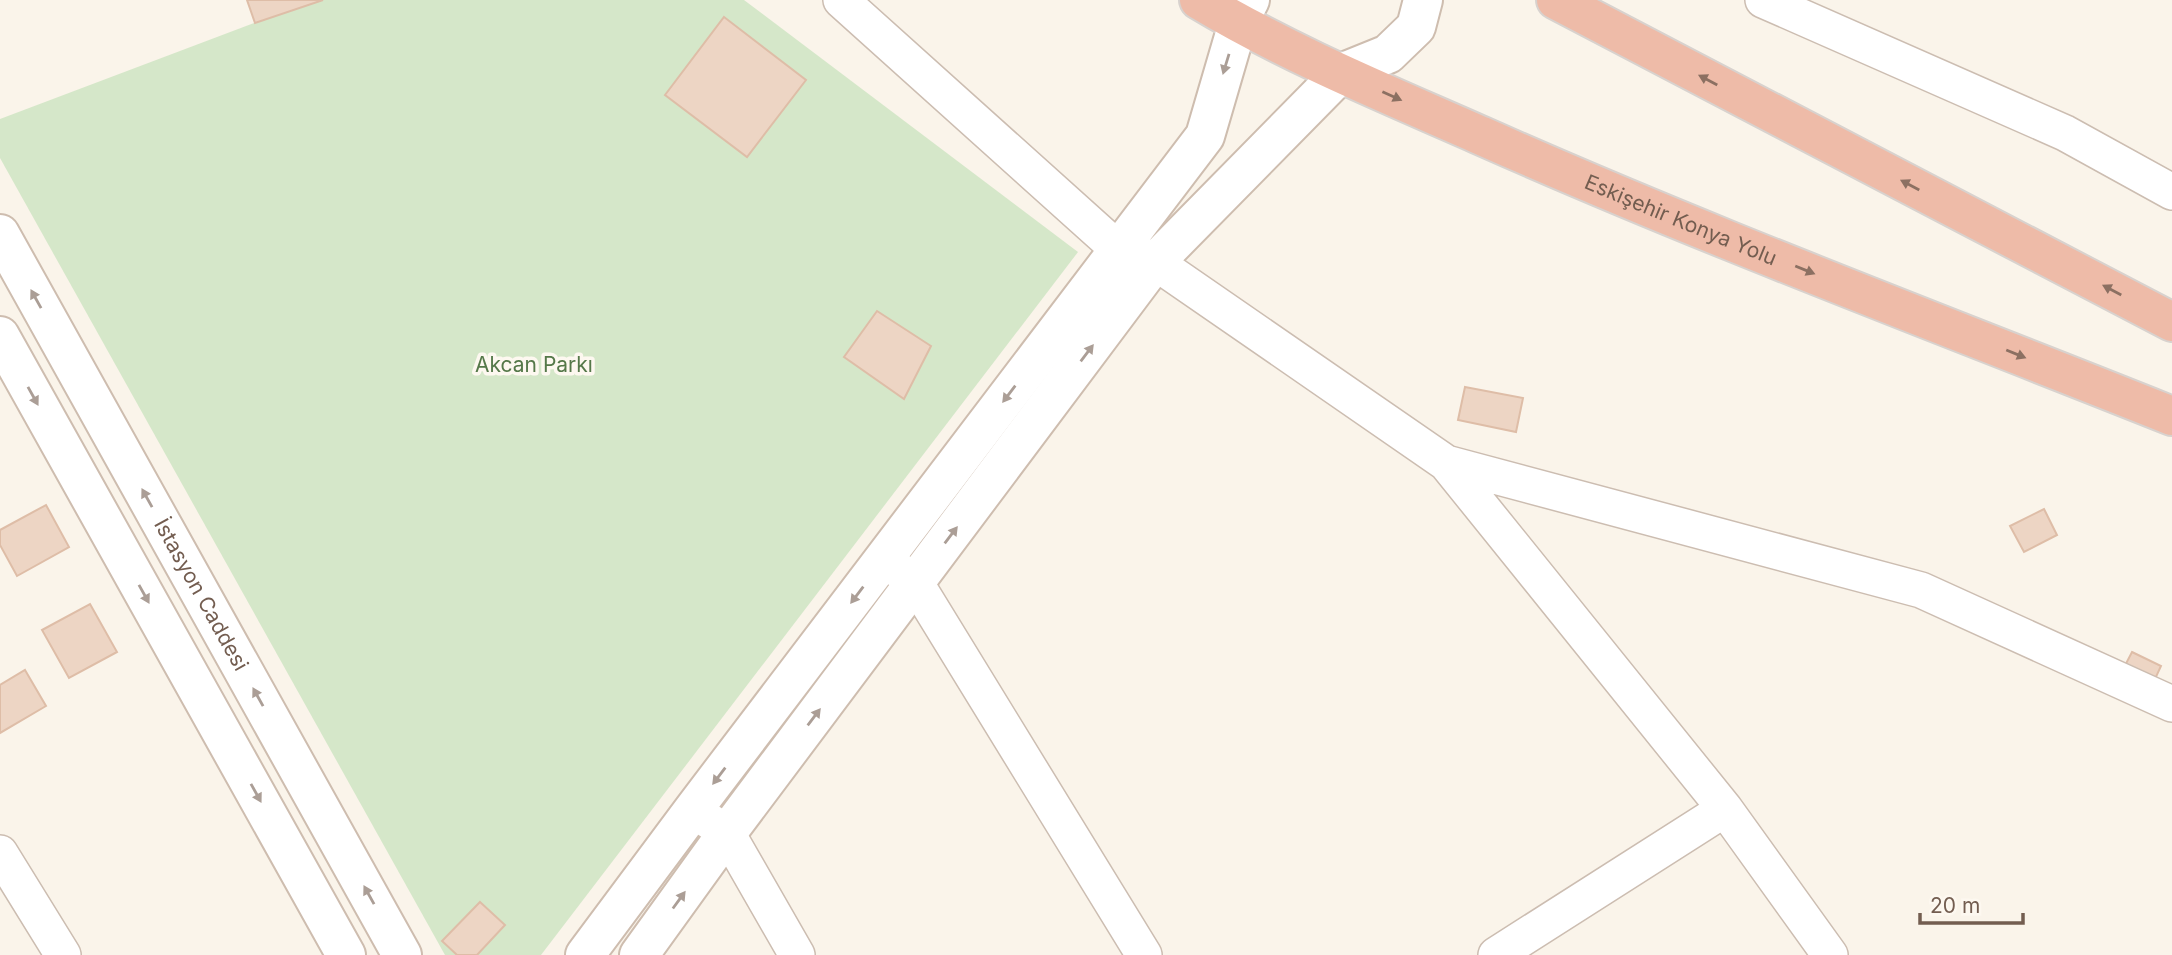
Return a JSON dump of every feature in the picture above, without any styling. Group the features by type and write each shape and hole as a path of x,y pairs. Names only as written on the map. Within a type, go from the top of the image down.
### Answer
{"highway":[{"name":"Eskişehir Konya Yolu","path":"1199,0 1244,12 1341,73 1591,185 2172,416"},
{"path":"1556,0 2172,322"}],"street":[{"path":"841,0 1120,247 1155,262 1446,463 1725,809 1830,955"},
{"path":"639,955 727,833 1155,262 1341,73 1388,54 1416,27 1423,0"},
{"path":"1763,0 2065,133 2172,192"},
{"path":"585,955 1205,136 1244,12"},
{"name":"İstasyon Caddesi","path":"0,234 402,955"},
{"path":"0,336 346,955"},
{"path":"1446,463 1921,590 2172,704"},
{"path":"883,560 915,582 1144,955"},
{"path":"1496,955 1725,809"},
{"path":"693,810 727,833 797,955"},
{"path":"0,853 63,955"}],"green space":[{"name":"Akcan Parkı","path":"315,0 744,0 1078,252 541,955 445,955 0,158 0,119"}],"building":[{"path":"247,0 323,0 255,23"},
{"path":"724,17 806,80 747,157 665,95"},
{"path":"877,311 931,346 904,399 844,357"},
{"path":"1465,387 1523,398 1516,432 1458,420"},
{"path":"46,505 69,547 17,576 0,545 0,530"},
{"path":"2044,509 2057,535 2024,552 2010,526"},
{"path":"90,604 117,652 69,678 42,630"},
{"path":"2132,652 2161,666 2149,692 2119,677"},
{"path":"25,670 46,706 0,733 0,685"},
{"path":"480,902 505,925 477,955 457,955 442,941"}]}
